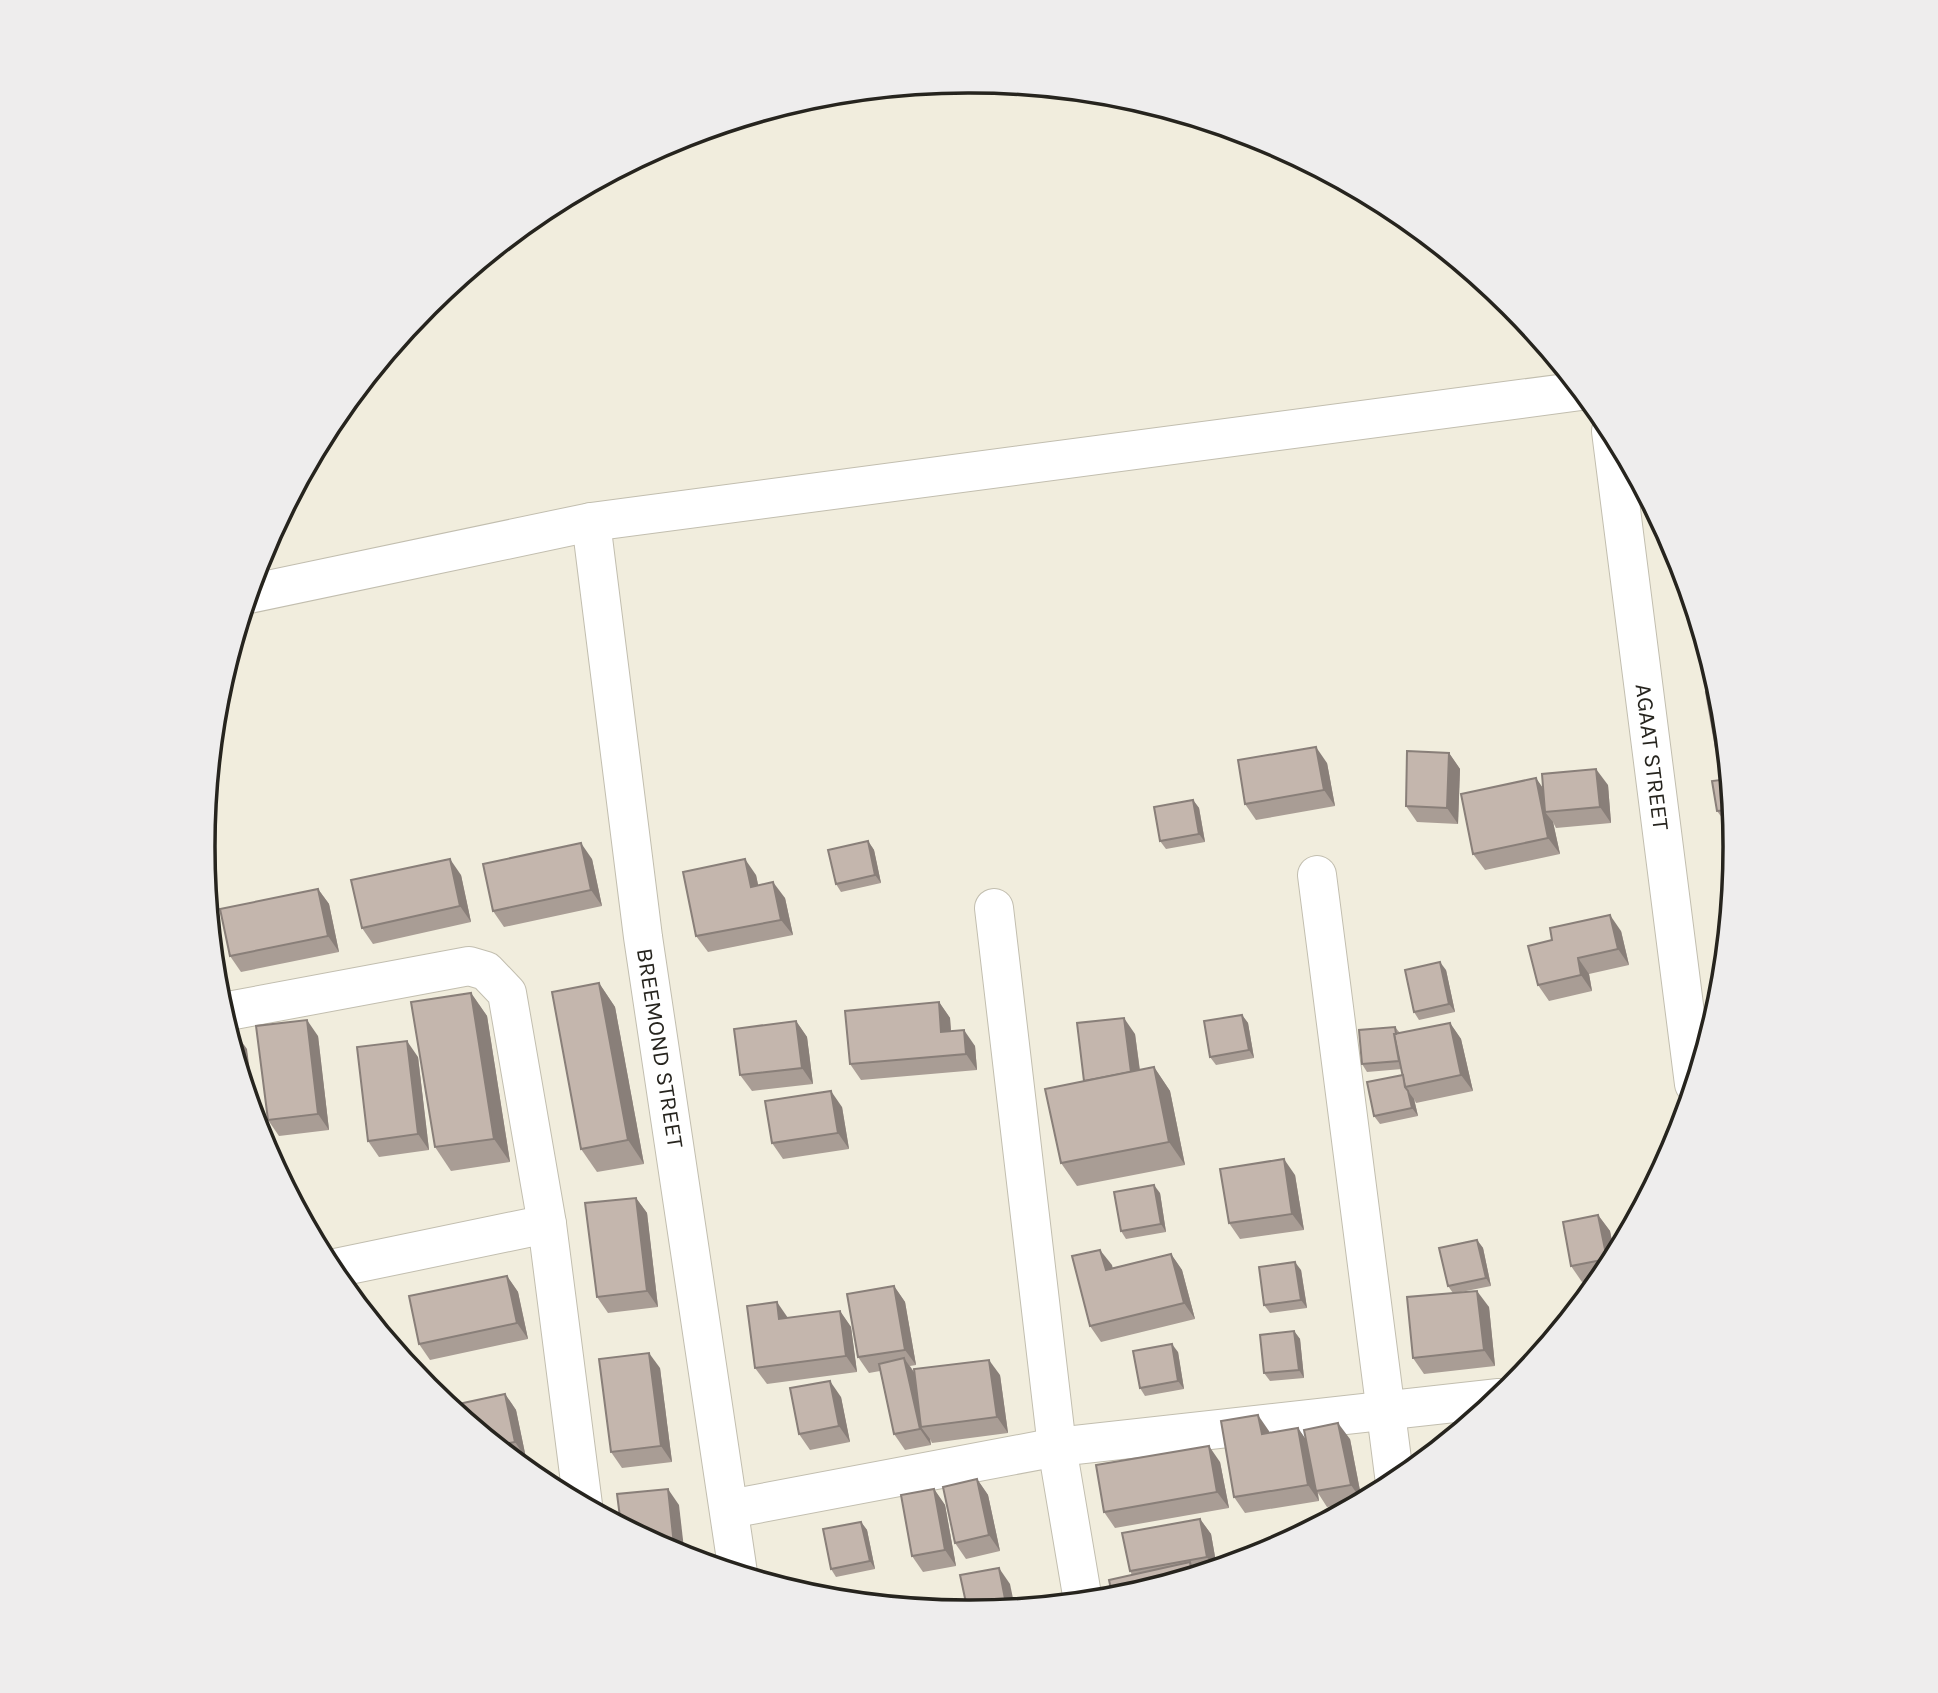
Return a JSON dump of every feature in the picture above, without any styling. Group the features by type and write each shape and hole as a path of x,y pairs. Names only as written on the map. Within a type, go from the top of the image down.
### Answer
{"street":[{"path":"260,592 591,522 1570,392"},
{"name":"AGAAT STREET","path":"1614,458 1690,1064"},
{"name":"BREEMOND STREET","path":"591,522 643,937 737,1563"},
{"path":"1317,875 1393,1469"},
{"path":"994,908 1057,1447 1081,1592"},
{"path":"234,1010 469,966 485,971 507,993 547,1224 581,1492"},
{"path":"343,1266 547,1224"},
{"path":"730,1509 1057,1447 1480,1400"}],"building":[{"path":"1316,747 1324,790 1245,804 1238,760"},
{"path":"1407,751 1449,753 1447,808 1406,806"},
{"path":"1596,769 1600,807 1545,812 1542,774"},
{"path":"1536,778 1548,838 1473,854 1461,794"},
{"path":"1719,780 1722,811 1717,811 1712,781"},
{"path":"1193,800 1199,834 1160,841 1154,807"},
{"path":"868,841 875,875 836,884 828,850"},
{"path":"581,843 591,890 493,911 483,864"},
{"path":"450,859 460,906 362,928 351,880"},
{"path":"745,859 751,887 773,882 781,920 696,936 683,872"},
{"path":"318,889 328,936 230,956 220,909"},
{"path":"1610,915 1618,949 1578,958 1581,975 1538,985 1528,946 1552,940 1550,928"},
{"path":"1440,962 1449,1004 1414,1012 1405,970"},
{"path":"599,983 628,1140 581,1149 552,992"},
{"path":"471,993 494,1139 435,1147 411,1002"},
{"path":"939,1002 941,1032 964,1030 966,1054 850,1064 845,1011"},
{"path":"1242,1015 1249,1050 1210,1057 1204,1021"},
{"path":"1124,1018 1131,1072 1084,1081 1077,1023"},
{"path":"307,1020 318,1114 268,1120 256,1026"},
{"path":"796,1021 802,1068 740,1075 734,1029"},
{"path":"1450,1023 1461,1075 1405,1087 1394,1034"},
{"path":"1395,1027 1399,1061 1362,1064 1359,1030"},
{"path":"407,1041 418,1134 368,1141 357,1047"},
{"path":"1154,1067 1169,1142 1061,1163 1045,1089"},
{"path":"1403,1075 1412,1108 1374,1116 1367,1082"},
{"path":"831,1091 838,1133 772,1143 765,1101"},
{"path":"1284,1159 1292,1214 1229,1223 1220,1169"},
{"path":"1154,1185 1161,1224 1121,1231 1114,1192"},
{"path":"636,1198 647,1291 597,1297 585,1203"},
{"path":"1598,1215 1605,1250 1599,1261 1571,1266 1563,1222"},
{"path":"1477,1240 1486,1278 1448,1286 1439,1248"},
{"path":"1100,1250 1106,1270 1171,1254 1184,1303 1090,1326 1072,1256"},
{"path":"1295,1262 1301,1300 1264,1305 1259,1267"},
{"path":"507,1276 517,1323 419,1344 409,1296"},
{"path":"894,1286 905,1350 858,1357 847,1294"},
{"path":"1477,1291 1484,1350 1413,1358 1407,1297"},
{"path":"777,1302 779,1319 840,1311 846,1356 755,1368 747,1306"},
{"path":"1294,1331 1299,1370 1264,1373 1260,1335"},
{"path":"1172,1344 1178,1381 1140,1388 1133,1351"},
{"path":"649,1353 661,1446 611,1452 599,1359"},
{"path":"904,1358 920,1429 894,1434 879,1364"},
{"path":"989,1360 997,1417 921,1427 914,1369"},
{"path":"830,1381 839,1426 799,1434 790,1388"},
{"path":"505,1394 515,1442 509,1443 462,1403"},
{"path":"1258,1415 1262,1434 1298,1428 1308,1485 1234,1497 1221,1421"},
{"path":"1338,1423 1351,1485 1316,1491 1304,1430"},
{"path":"1209,1446 1217,1492 1104,1512 1096,1465"},
{"path":"977,1479 989,1535 955,1543 943,1487"},
{"path":"668,1489 673,1540 620,1514 617,1494"},
{"path":"934,1489 945,1550 912,1556 901,1495"},
{"path":"1200,1519 1207,1557 1130,1571 1122,1533"},
{"path":"861,1522 870,1561 831,1569 823,1529"},
{"path":"1190,1562 1191,1566 1116,1586 1111,1587 1109,1580"},
{"path":"999,1568 1005,1599 965,1600 960,1575"}]}
